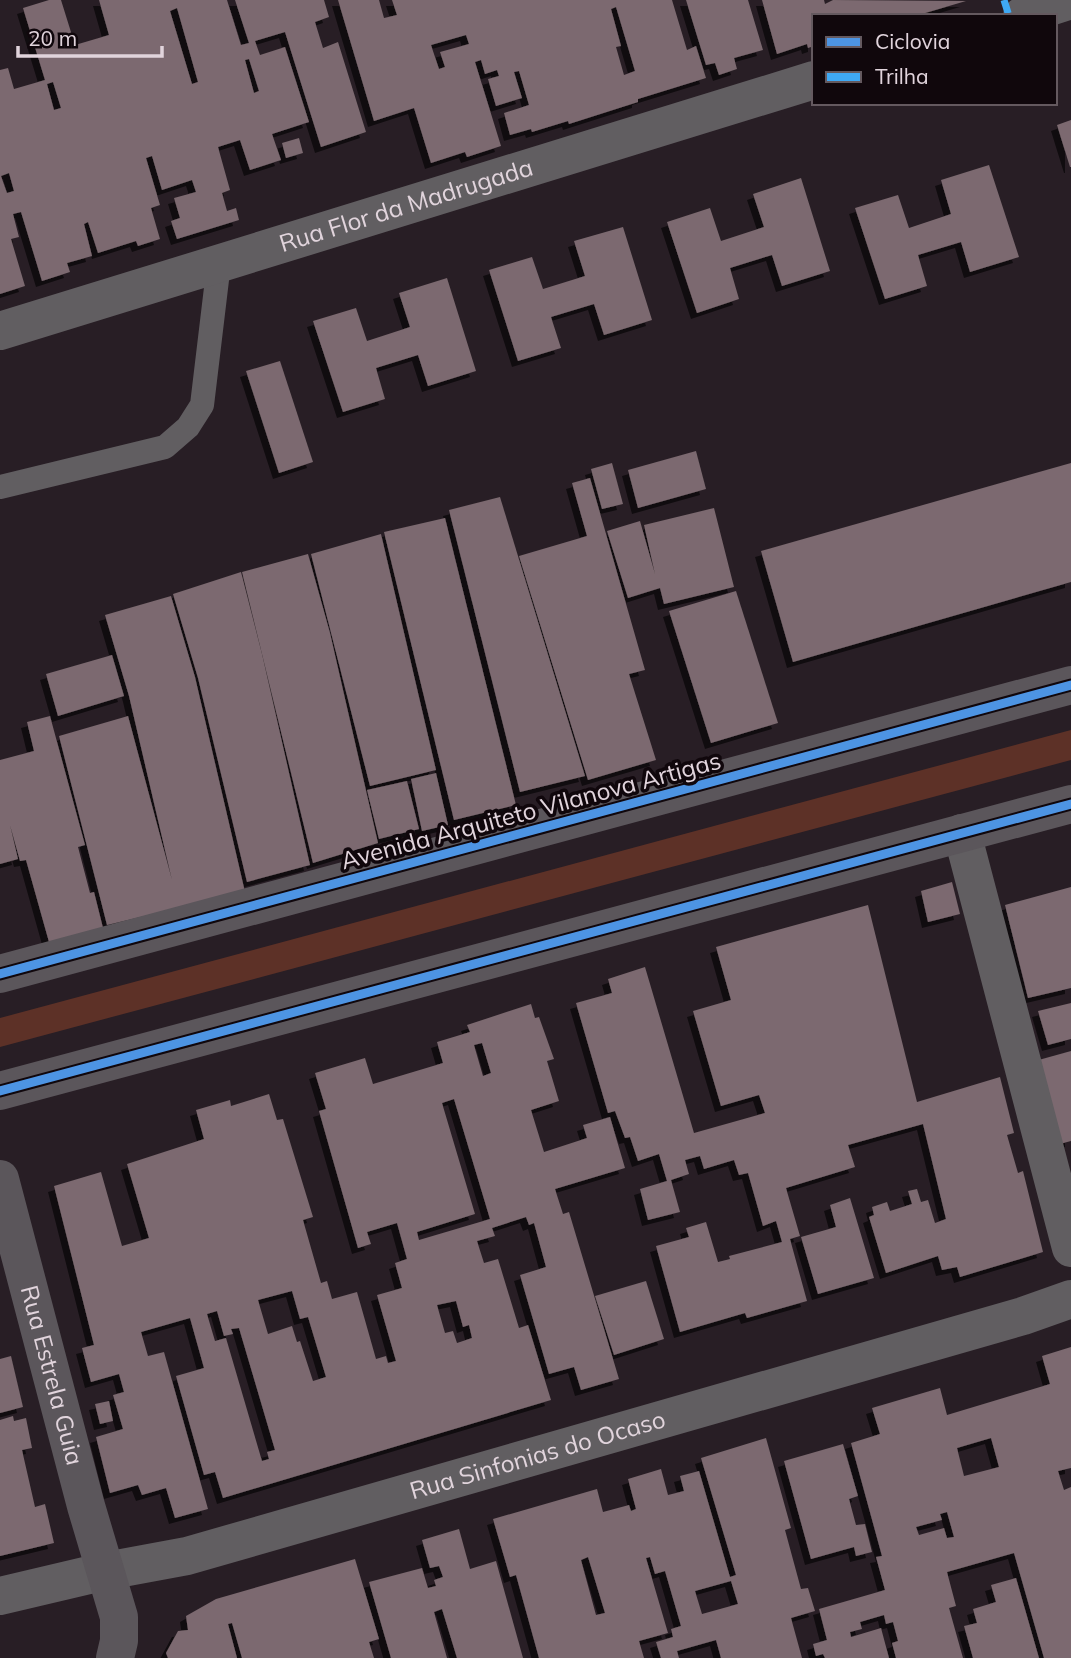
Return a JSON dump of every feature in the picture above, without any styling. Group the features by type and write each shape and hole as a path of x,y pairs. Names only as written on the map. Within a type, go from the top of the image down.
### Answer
{"main road":[{"name":"Avenida Arquiteto Vilanova Artigas","path":"0,974 1071,685"},
{"path":"0,1091 1071,804"},
{"name":"Rua Estrela Guia","path":"0,1179 86,1506 119,1617 116,1658"}],"street":[{"path":"1029,14 1071,1"},
{"name":"Rua Flor da Madrugada","path":"0,331 812,81"},
{"path":"962,833 1071,1248"},
{"name":"Rua Sinfonias do Ocaso","path":"0,1596 106,1571 187,1556 1023,1316 1071,1299"}],"lane":[{"path":"0,487 164,447 188,428 202,405 219,263"}],"shaded area":[{"path":"1071,730 1071,760 0,1047 0,1018"}],"building":[{"path":"49,0 61,0 75,45 109,35 99,0 227,0 241,45 249,43 235,0 324,0 329,17 315,22 323,48 338,42 366,132 321,147 285,32 255,41 260,55 285,47 309,122 272,134 281,160 250,170 240,140 218,147 230,190 222,193 227,211 236,208 239,220 177,239 171,221 180,218 174,198 196,192 192,180 162,190 152,156 146,158 160,205 151,208 160,239 138,246 136,241 98,253 88,222 84,224 92,256 67,263 70,272 42,281 21,212 13,214 19,237 11,239 25,286 0,294 0,70 8,68 14,89 45,80 23,8","holes":["177,8 198,82 192,84 170,11","249,59 259,91 254,93 245,60","53,82 61,108 54,110 47,84","9,173 14,191 7,193 1,176"]},
{"path":"338,0 379,0 384,18 397,15 392,0 672,0 687,50 696,46 706,78 569,124 568,121 532,132 531,129 510,135 504,113 529,105 519,71 514,72 522,98 496,106 488,79 499,76 497,70 485,74 481,60 475,62 501,146 467,157 465,152 431,163 414,108 374,121","holes":["616,7 635,71 624,75 616,47 621,46 611,9","466,35 469,44 440,52 445,67 439,69 431,45"]},
{"path":"686,0 748,0 763,50 734,58 737,69 719,75 715,63 706,65"},
{"path":"762,0 824,0 825,4 833,0 966,1 922,14 812,14 812,47 808,48 807,44 777,54"},
{"path":"1071,120 1071,167 1070,167 1057,125"},
{"path":"299,138 303,153 286,158 282,143"},
{"path":"989,165 1019,257 970,272 961,242 918,255 927,286 885,299 855,208 898,195 909,228 951,214 941,180"},
{"path":"801,178 830,271 782,286 772,255 730,268 739,299 697,313 667,222 710,208 721,241 764,227 753,194"},
{"path":"623,227 652,320 604,335 594,304 551,317 561,348 518,361 489,270 532,257 543,289 585,276 574,241"},
{"path":"447,278 476,371 428,386 418,355 376,368 385,399 343,412 313,321 356,308 367,341 410,327 399,293"},
{"path":"280,361 313,462 279,473 246,371"},
{"path":"696,451 706,489 638,508 628,470"},
{"path":"612,463 623,504 602,509 591,469"},
{"path":"1071,463 1071,582 793,662 761,551"},
{"path":"590,478 645,670 629,674 656,760 588,780 519,556 587,536 572,483"},
{"path":"500,497 585,776 520,792 449,510"},
{"path":"714,508 734,587 664,604 660,588 628,598 607,531 640,521 655,574 644,525"},
{"path":"445,518 516,805 454,820 384,532"},
{"path":"381,534 436,770 370,786 311,554"},
{"path":"308,554 330,633 378,843 313,863 242,572"},
{"path":"241,572 310,865 247,882 198,678 173,594"},
{"path":"736,591 778,723 711,743 669,611"},
{"path":"171,596 195,677 245,892 107,925 59,736 128,716 172,880 129,696 105,615"},
{"path":"112,655 124,696 58,716 46,674"},
{"path":"50,716 85,845 78,847 103,928 49,942 26,860 20,861 10,825 18,859 0,864 0,760 34,751 27,722"},
{"path":"436,773 448,825 422,831 411,779"},
{"path":"407,781 419,829 379,839 367,790"},
{"path":"952,882 960,914 928,922 921,891"},
{"path":"1071,887 1071,988 1028,998 1005,905"},
{"path":"868,905 917,1102 1000,1077 1014,1133 1007,1135 1018,1173 1023,1171 1043,1252 960,1277 957,1267 942,1270 938,1256 886,1273 869,1217 874,1215 872,1207 887,1202 890,1211 912,1204 908,1191 917,1189 921,1202 928,1200 935,1223 946,1219 923,1124 848,1145 855,1167 786,1188 800,1236 790,1239 807,1301 747,1318 745,1313 680,1332 656,1246 689,1237 686,1228 706,1222 718,1262 730,1259 729,1256 782,1242 776,1221 763,1226 748,1173 739,1175 734,1160 704,1169 700,1156 685,1160 689,1174 671,1180 680,1212 648,1220 640,1189 667,1181 659,1154 638,1161 630,1137 625,1138 615,1111 608,1113 576,1003 612,993 608,979 645,967 694,1133 765,1113 759,1095 721,1106 693,1011 731,1000 716,947"},
{"path":"1071,1003 1071,1039 1048,1045 1038,1011"},
{"path":"531,1004 535,1018 539,1017 554,1059 547,1061 559,1101 531,1110 544,1152 587,1138 583,1125 610,1117 625,1168 555,1189 563,1214 569,1212 619,1379 581,1390 574,1367 549,1374 520,1275 546,1267 534,1223 529,1225 526,1217 492,1228 495,1236 477,1241 484,1263 498,1259 519,1328 528,1325 551,1400 223,1498 215,1472 204,1475 176,1376 204,1368 190,1318 141,1332 148,1356 164,1352 208,1509 175,1518 166,1488 142,1495 138,1485 110,1493 96,1437 123,1429 113,1395 124,1392 119,1374 91,1382 82,1348 94,1345 54,1186 101,1172 122,1246 149,1238 127,1164 204,1139 196,1110 230,1100 231,1106 269,1094 277,1120 283,1119 313,1217 303,1220 321,1283 327,1281 332,1299 357,1292 376,1359 386,1356 388,1363 396,1361 377,1295 402,1288 395,1263 407,1259 397,1223 367,1232 371,1244 358,1248 319,1111 326,1109 315,1073 365,1058 373,1084 443,1063 437,1042 470,1032 467,1025","holes":["482,1043 491,1073 483,1076 474,1045","454,1099 490,1219 419,1240 417,1232 475,1214 442,1103","292,1291 300,1319 308,1317 326,1377 313,1381 300,1341 297,1342 292,1326 268,1334 258,1300","456,1301 463,1327 469,1325 472,1338 457,1343 453,1331 445,1333 437,1305","217,1311 224,1336 233,1334 231,1329 239,1328 275,1450 267,1452 269,1459 262,1461 226,1338 215,1341 207,1314"]},
{"path":"1071,1051 1071,1141 1056,1145 1035,1061"},
{"path":"850,1198 874,1278 818,1294 801,1237 836,1227 830,1205"},
{"path":"646,1281 664,1339 614,1355 595,1296"},
{"path":"1071,1347 1071,1468 1058,1471 1064,1490 1071,1487 1071,1658 1044,1658 1014,1553 947,1572 956,1606 949,1608 963,1658 896,1658 892,1643 898,1641 893,1622 886,1624 884,1615 860,1622 862,1629 850,1632 851,1637 881,1628 889,1658 825,1658 823,1654 816,1656 813,1644 827,1640 819,1609 885,1590 876,1557 882,1556 851,1443 880,1434 872,1408 940,1388 947,1415 1050,1384 1042,1356","holes":["991,1438 999,1467 964,1476 957,1448","947,1512 954,1537 947,1538 944,1528 919,1535 916,1527 942,1520 940,1514"]},
{"path":"11,1356 23,1407 0,1413 0,1359"},
{"path":"109,1401 113,1421 100,1424 95,1404"},
{"path":"13,1416 14,1421 26,1418 32,1448 22,1450 35,1507 45,1504 54,1543 0,1556 0,1420"},
{"path":"766,1438 791,1528 785,1530 801,1589 808,1588 815,1611 791,1618 802,1658 721,1658 716,1640 677,1651 679,1658 661,1658 656,1642 673,1637 671,1629 681,1626 665,1571 655,1574 650,1557 646,1558 668,1633 639,1641 644,1658 539,1658 516,1575 510,1577 493,1519 597,1489 603,1512 629,1505 631,1511 636,1509 628,1479 661,1469 668,1495 684,1491 680,1476 699,1471 730,1577 736,1575 701,1458","holes":["588,1557 605,1613 596,1615 581,1560","731,1581 738,1604 702,1614 695,1591"]},
{"path":"843,1444 858,1496 849,1499 856,1525 865,1524 872,1552 856,1556 854,1547 811,1559 784,1461"},
{"path":"459,1529 470,1569 496,1561 523,1658 457,1658 442,1609 434,1612 447,1658 391,1658 369,1582 422,1568 428,1588 436,1586 434,1580 443,1577 439,1566 430,1568 422,1540"},
{"path":"355,1559 379,1639 369,1642 374,1658 242,1658 232,1623 228,1624 237,1658 168,1658 166,1653 178,1631 188,1630 186,1616 216,1599"},
{"path":"1016,1578 1039,1658 973,1658 964,1626 977,1623 973,1609 996,1602 991,1585"}],"marked path":[{"path":"1004,0 1008,14"}],"cycle path":[{"path":"0,974 1071,685"},
{"path":"0,1091 1071,804"}]}
